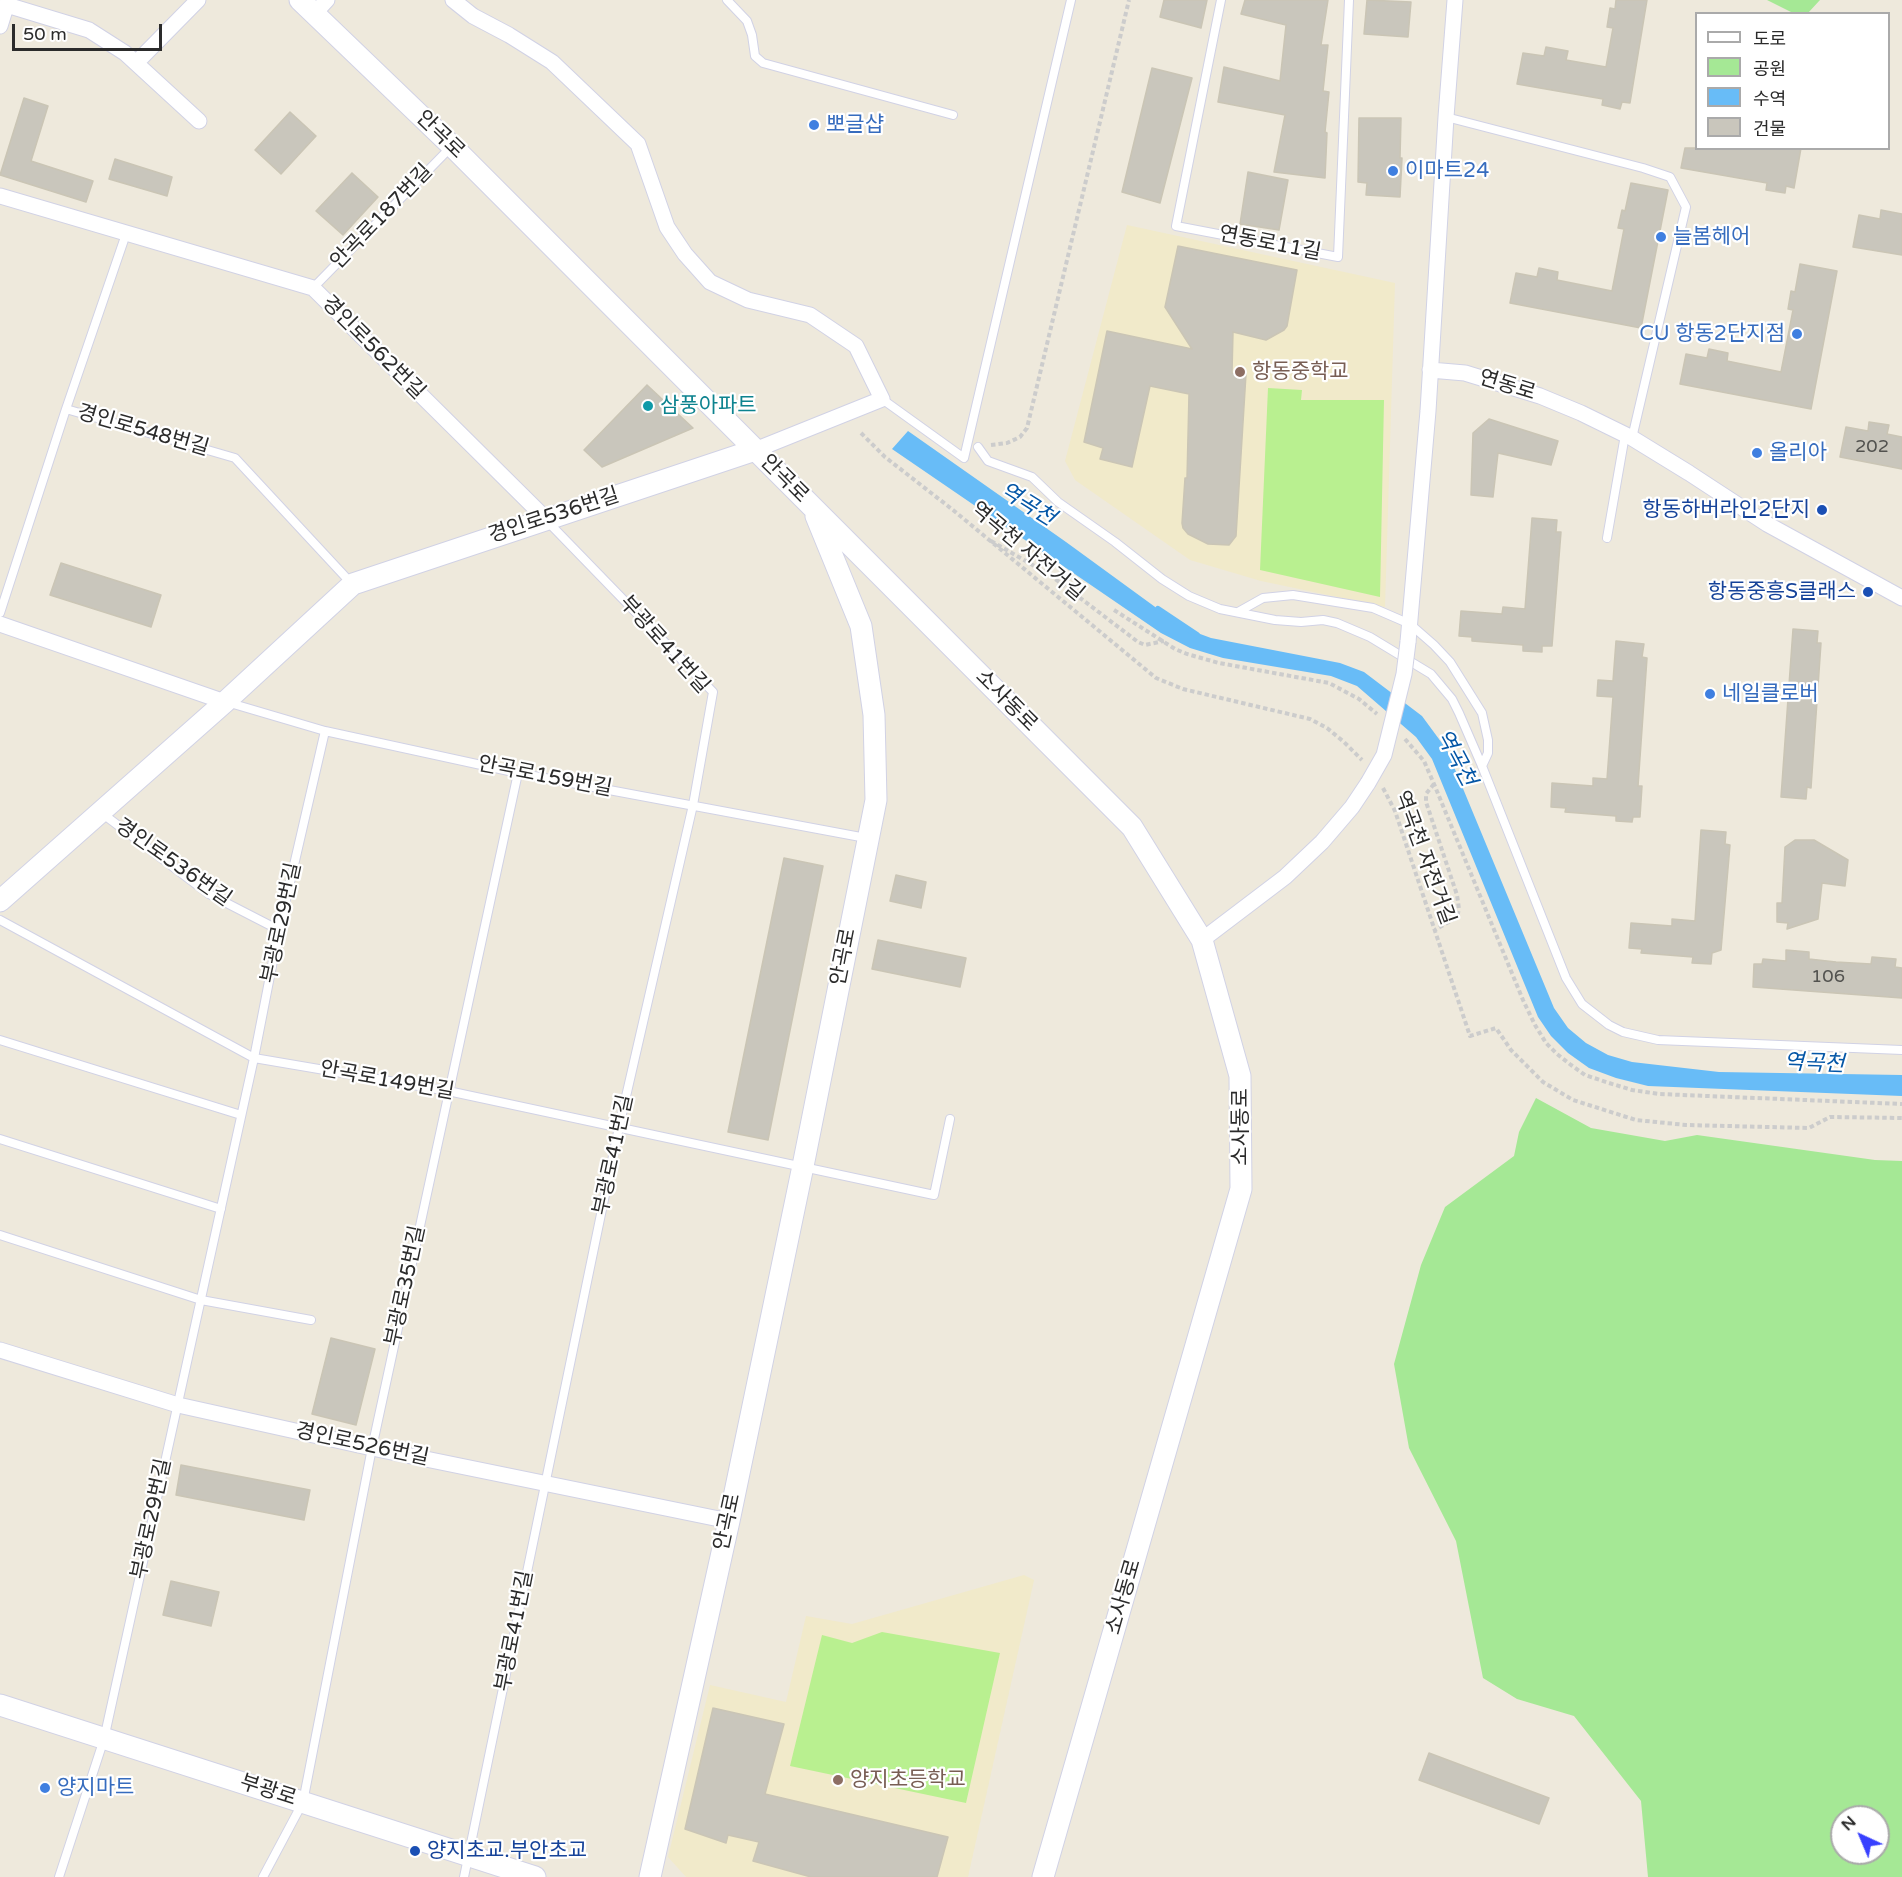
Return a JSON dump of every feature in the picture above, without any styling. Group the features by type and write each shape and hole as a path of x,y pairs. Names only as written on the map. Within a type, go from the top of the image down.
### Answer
{"street":[{"path":"136,63 198,0"},
{"path":"453,0 473,16 552,62 638,144 667,227 685,254 710,282 748,300 810,315 856,346 882,399 755,450"},
{"path":"1202,940 1285,877 1315,849 1373,781 1384,756 1404,674 1410,624 1455,0"},
{"path":"0,26 7,2 89,30 125,53 199,121"},
{"name":"안곡로","path":"314,5 812,507 861,626 874,715 876,800 729,1521 650,1877"},
{"name":"경인로562번길","path":"0,196 313,288 546,519"},
{"name":"연동로","path":"1430,370 1465,374 1540,396 1581,413 1628,437 1689,473 1767,524 1902,598"},
{"name":"경인로536번길","path":"0,901 225,702 353,584 755,450"},
{"name":"소사동로","path":"812,507 1132,827 1202,940 1240,1076 1241,1189 1043,1877"},
{"path":"0,624 225,702"},
{"name":"경인로526번길","path":"0,1350 178,1405 372,1448 729,1521"},
{"name":"부광로","path":"0,1706 535,1877"}],"lane":[{"path":"727,0 747,21 755,56 763,63 953,115"},
{"path":"882,399 964,458 1071,0"},
{"name":"연동로11길","path":"1221,0 1176,226 1338,257 1349,0"},
{"path":"1446,117 1670,177 1686,207 1628,437 1607,538"},
{"name":"안곡로187번길","path":"313,288 452,146"},
{"path":"66,409 126,234"},
{"name":"경인로548번길","path":"0,613 66,409 235,458 353,584"},
{"path":"978,447 988,461 1032,477 1058,502 1177,590 1204,603 1238,612 1290,622 1323,620 1337,623 1370,638 1431,674 1452,699 1482,766 1566,978 1582,1004 1609,1025 1623,1032 1658,1040 1902,1050"},
{"name":"부광로41번길","path":"464,1877 620,1127 693,804 713,692 546,519"},
{"path":"1238,612 1263,598 1293,595 1373,608 1410,624 1450,662 1482,713 1488,740 1488,753 1482,766"},
{"name":"안곡로159번길","path":"225,702 325,731 518,773 868,838"},
{"name":"부광로29번길","path":"59,1877 105,1739 254,1058 279,930 325,731"},
{"name":"부광로35번길","path":"263,1877 303,1802 372,1448 518,773"},
{"name":"경인로536번길","path":"100,812 209,894 279,930"},
{"name":"안곡로149번길","path":"0,920 254,1058 448,1091 803,1166"},
{"path":"0,1040 241,1115"},
{"path":"803,1166 934,1195 950,1119"},
{"path":"0,1139 221,1209"},
{"path":"0,1235 201,1300 311,1320"}],"path":[{"path":"978,447 1007,442 1020,437 1027,428 1129,0"},
{"name":"역곡천 자전거길","path":"861,433 885,457 953,510 1156,678 1183,689 1310,719 1344,741 1366,765"},
{"path":"981,535 1050,575 1138,642 1145,645 1164,641"},
{"path":"1114,610 1175,649 1202,659 1329,683 1359,699 1377,715"},
{"path":"1404,738 1424,761 1523,1000 1546,1042 1571,1065 1585,1075 1609,1083 1632,1090 1659,1094 1902,1104"},
{"name":"역곡천 자전거길","path":"1373,781 1387,795 1395,811 1470,1036 1496,1028 1511,1050 1543,1082 1573,1100 1636,1120 1686,1125 1809,1128 1830,1117 1902,1118"},
{"path":"1434,784 1426,794 1426,802 1457,896 1459,909 1457,916 1435,930"}],"shaded area":[{"name":"항동중학교","path":"1127,225 1395,283 1385,607 1261,581 1190,560 1075,480 1065,461"},
{"name":"양지초등학교","path":"1024,1575 1034,1580 968,1877 686,1877 668,1857 710,1685 786,1702 806,1616 852,1624"}],"green space":[{"path":"1767,0 1820,0 1809,12 1791,12"},
{"path":"1268,388 1302,390 1301,400 1384,400 1380,597 1260,570"},
{"path":"1536,1098 1591,1128 1665,1141 1697,1135 1875,1160 1902,1161 1902,1877 1648,1877 1641,1801 1574,1716 1517,1699 1483,1678 1456,1541 1409,1448 1394,1364 1421,1265 1445,1207 1514,1156 1519,1132"},
{"path":"882,1632 1000,1653 966,1803 790,1766 822,1635 852,1643"}],"water":[{"path":"908,431 1184,628 1211,638 1340,663 1364,672 1422,716 1447,750 1554,1008 1568,1028 1586,1043 1608,1055 1632,1062 1719,1072 1902,1075 1902,1096 1648,1086 1589,1068 1568,1053 1551,1036 1538,1017 1432,759 1416,737 1357,686 1331,676 1223,658 1190,648 1161,633 892,449"}],"building":[{"path":"1164,0 1207,0 1201,28 1160,17"},
{"path":"1245,0 1328,0 1321,45 1328,45 1323,91 1329,92 1325,132 1327,133 1325,178 1274,172 1285,115 1218,102 1224,67 1280,81 1286,25 1241,14"},
{"path":"1367,0 1411,2 1408,37 1364,34"},
{"path":"1616,0 1647,0 1630,103 1622,102 1620,109 1602,105 1603,99 1517,84 1523,53 1544,56 1546,47 1568,51 1566,60 1606,67 1613,28 1607,27 1610,8 1615,9"},
{"path":"1152,68 1192,78 1160,203 1122,192"},
{"path":"24,98 48,106 31,161 93,181 86,202 0,175"},
{"path":"290,112 316,136 281,174 255,150"},
{"path":"1359,118 1401,118 1400,197 1366,195 1367,183 1358,182"},
{"path":"1685,148 1695,148 1695,150 1801,150 1794,188 1786,186 1785,193 1766,190 1767,183 1681,168"},
{"path":"115,159 172,177 167,196 109,179"},
{"path":"1248,172 1288,180 1279,230 1240,224"},
{"path":"352,173 378,197 343,235 316,211"},
{"path":"1631,183 1668,190 1641,328 1510,303 1516,273 1537,277 1539,268 1558,272 1557,280 1612,291 1624,229 1618,228 1622,210 1625,211"},
{"path":"1881,210 1902,214 1902,255 1853,247 1859,215 1880,219"},
{"path":"1178,246 1297,270 1287,326 1284,330 1266,340 1233,332 1232,373 1246,374 1236,536 1229,545 1208,544 1188,534 1183,528 1189,394 1150,386 1132,467 1100,459 1103,448 1084,442 1107,331 1192,349 1165,307"},
{"path":"1800,264 1837,271 1811,409 1680,384 1686,354 1707,358 1709,349 1728,353 1727,361 1781,372 1793,310 1788,309 1791,291 1795,292"},
{"name":"삼풍아파트","path":"647,385 693,428 602,467 584,450"},
{"path":"1489,419 1558,441 1551,465 1498,453 1493,497 1471,495 1473,433"},
{"path":"1869,422 1889,425 1887,434 1902,437 1902,469 1840,457 1846,427 1868,431"},
{"path":"1532,518 1557,520 1556,532 1561,532 1552,646 1542,646 1542,652 1523,651 1523,645 1472,641 1472,637 1459,636 1461,611 1502,614 1503,607 1525,609"},
{"path":"61,563 161,595 151,627 50,595"},
{"path":"1793,629 1818,631 1817,643 1821,643 1811,788 1807,787 1806,799 1781,797"},
{"path":"1616,641 1644,644 1642,657 1647,658 1638,786 1642,786 1640,817 1633,817 1632,822 1616,821 1616,816 1565,812 1566,808 1551,807 1552,783 1593,786 1593,778 1607,779 1613,697 1597,696 1598,680 1613,681"},
{"path":"1701,830 1726,832 1725,844 1730,845 1721,950 1712,953 1711,964 1692,963 1693,957 1641,953 1642,949 1629,948 1631,923 1672,926 1672,919 1695,921"},
{"path":"1795,840 1814,840 1848,860 1845,886 1822,883 1818,919 1787,929 1788,923 1777,922 1777,903 1782,903 1785,847"},
{"path":"784,858 823,866 768,1140 728,1132"},
{"path":"896,875 926,882 921,908 890,901"},
{"path":"878,940 966,958 960,987 872,969"},
{"path":"1786,950 1809,952 1809,959 1836,962 1871,964 1872,957 1896,959 1895,967 1902,968 1902,998 1753,987 1754,964 1762,964 1763,959 1786,961"},
{"path":"331,1338 375,1349 356,1425 312,1414"},
{"path":"181,1465 310,1490 304,1520 176,1495"},
{"path":"171,1581 219,1592 211,1626 163,1615"},
{"path":"713,1708 784,1724 765,1794 948,1837 937,1877 811,1877 753,1861 759,1842 728,1835 726,1843 685,1829"},
{"path":"1429,1753 1549,1798 1539,1824 1419,1780"}],"waterway":[{"name":"역곡천","path":"1158,609 1197,635"}],"place":[{"name":"뽀글샵","path":"814,125"},
{"name":"이마트24","path":"1393,171"},
{"name":"늘봄헤어","path":"1661,237"},
{"name":"CU 항동2단지점","path":"1797,334"},
{"name":"항동중학교","path":"1240,372"},
{"name":"삼풍아파트","path":"648,406"},
{"name":"올리아","path":"1757,453"},
{"name":"항동하버라인2단지","path":"1822,510"},
{"name":"항동중흥S클래스","path":"1868,592"},
{"name":"네일클로버","path":"1710,694"},
{"name":"양지초등학교","path":"838,1780"},
{"name":"양지마트","path":"45,1788"},
{"name":"양지초교.부안초교","path":"415,1851"}]}
